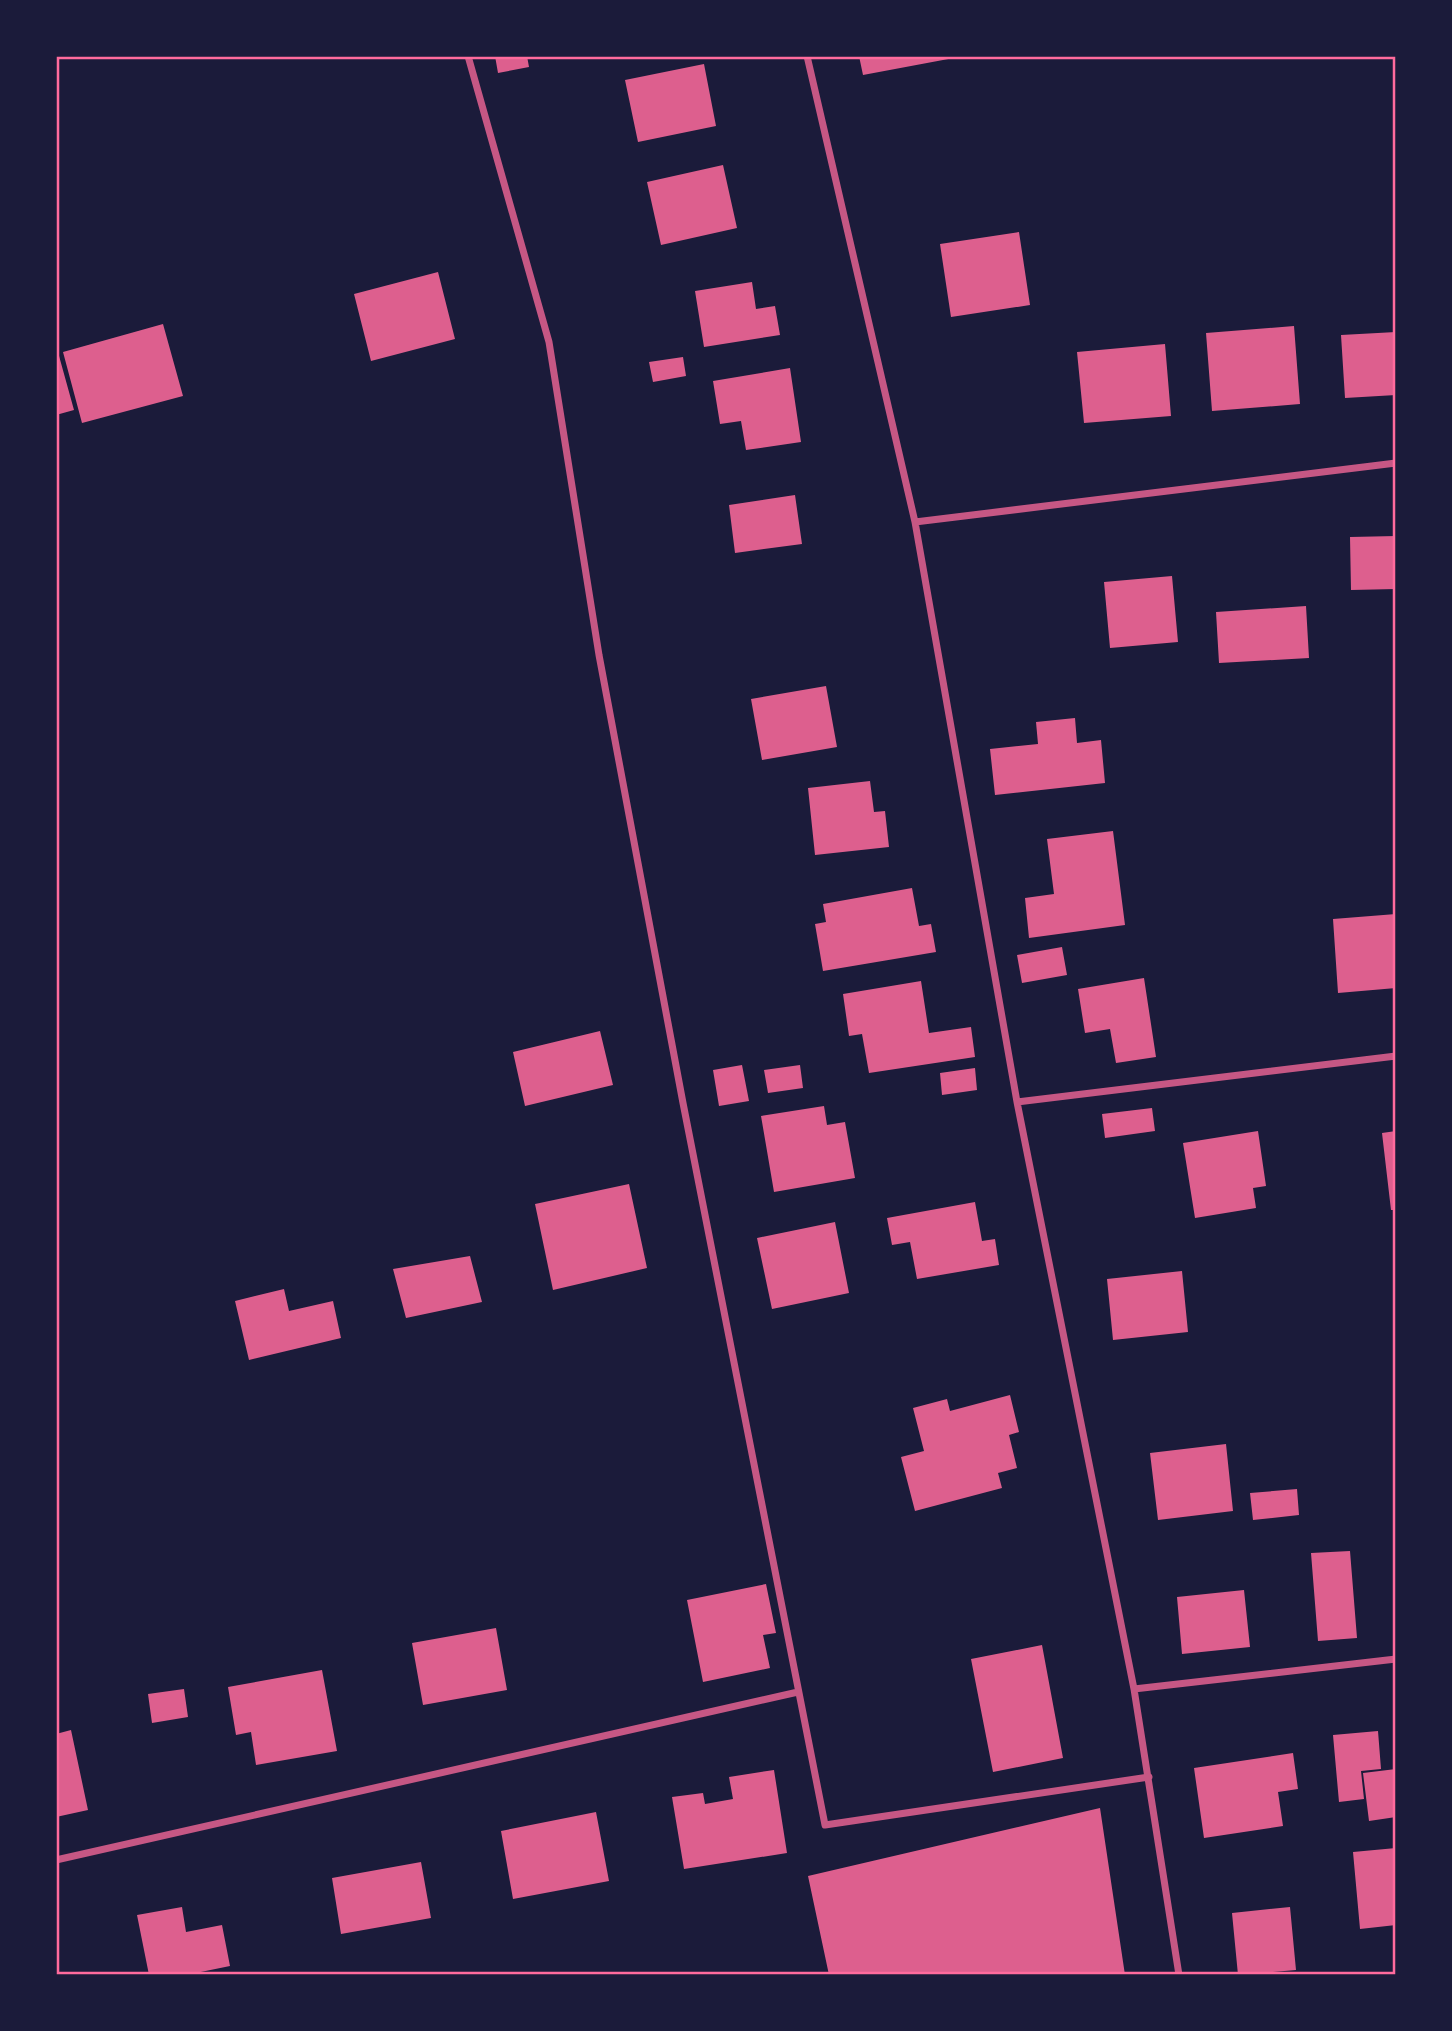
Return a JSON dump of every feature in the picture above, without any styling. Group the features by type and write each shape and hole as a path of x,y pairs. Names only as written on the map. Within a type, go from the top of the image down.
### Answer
{"street":[{"path":"468,56 549,342 599,654 685,1117 825,1825 1149,1777"},
{"path":"807,56 915,522 1017,1102 1134,1689 1179,1975"},
{"path":"915,522 1396,463"},
{"path":"1017,1102 1396,1056"},
{"path":"1134,1689 1396,1659"},
{"path":"56,1860 798,1692"}],"building":[{"path":"495,56 527,56 529,67 498,73"},
{"path":"859,56 959,56 959,57 863,75"},
{"path":"704,64 716,126 638,142 625,80"},
{"path":"723,165 737,228 661,245 647,182"},
{"path":"1019,232 1030,305 951,317 940,244"},
{"path":"438,272 455,339 371,361 354,294"},
{"path":"752,282 756,309 775,306 780,335 704,347 695,291"},
{"path":"163,324 183,396 82,423 63,352"},
{"path":"1294,326 1300,404 1212,411 1206,333"},
{"path":"1396,332 1396,395 1345,398 1341,335"},
{"path":"1165,344 1171,416 1084,423 1077,352"},
{"path":"56,345 74,410 56,415"},
{"path":"683,357 686,376 653,382 649,362"},
{"path":"790,368 801,442 746,450 741,421 720,424 713,381"},
{"path":"795,495 802,544 735,553 729,505"},
{"path":"1396,536 1396,589 1351,590 1350,537"},
{"path":"1172,576 1178,642 1110,648 1104,582"},
{"path":"1306,606 1309,658 1219,663 1216,612"},
{"path":"826,686 837,747 762,760 751,699"},
{"path":"1075,718 1077,743 1101,740 1105,783 995,795 990,749 1038,744 1036,722"},
{"path":"870,781 874,812 885,811 889,847 815,855 808,788"},
{"path":"1113,831 1125,925 1029,938 1025,898 1054,894 1047,839"},
{"path":"912,888 919,926 931,924 936,952 823,971 815,924 826,922 823,904"},
{"path":"1396,914 1396,988 1338,993 1333,919"},
{"path":"1062,947 1067,975 1022,983 1017,955"},
{"path":"1144,978 1156,1057 1116,1063 1110,1029 1085,1033 1078,989"},
{"path":"921,981 929,1033 971,1027 975,1057 869,1073 862,1034 849,1036 843,994"},
{"path":"600,1031 613,1085 525,1106 513,1052"},
{"path":"742,1065 749,1101 719,1106 713,1070"},
{"path":"800,1065 803,1088 768,1093 764,1070"},
{"path":"975,1068 977,1090 942,1095 940,1073"},
{"path":"824,1106 827,1125 845,1122 855,1178 774,1192 761,1116"},
{"path":"1152,1108 1155,1131 1105,1138 1102,1114"},
{"path":"1258,1131 1266,1186 1253,1188 1256,1208 1195,1218 1183,1143"},
{"path":"1396,1131 1396,1210 1391,1210 1382,1133"},
{"path":"629,1184 647,1268 553,1290 535,1204"},
{"path":"975,1202 982,1241 995,1239 999,1265 917,1279 910,1242 892,1245 887,1218"},
{"path":"835,1222 849,1293 772,1309 757,1238"},
{"path":"470,1256 482,1302 406,1318 393,1269"},
{"path":"1182,1271 1188,1332 1113,1340 1107,1279"},
{"path":"284,1289 289,1311 333,1301 341,1338 249,1360 235,1301"},
{"path":"1010,1395 1019,1432 1009,1435 1017,1468 998,1473 1002,1488 915,1511 901,1457 924,1451 913,1408 947,1399 950,1411"},
{"path":"1226,1444 1233,1511 1158,1520 1150,1453"},
{"path":"1297,1489 1299,1515 1253,1520 1250,1493"},
{"path":"1350,1551 1357,1638 1318,1641 1311,1553"},
{"path":"766,1584 776,1633 763,1635 770,1668 703,1682 687,1600"},
{"path":"1244,1590 1250,1647 1182,1654 1177,1597"},
{"path":"496,1628 507,1690 423,1705 412,1643"},
{"path":"1042,1645 1063,1758 993,1772 971,1659"},
{"path":"322,1670 337,1751 256,1765 251,1732 236,1735 228,1687"},
{"path":"184,1689 188,1717 152,1723 148,1694"},
{"path":"71,1730 88,1810 56,1817 56,1734"},
{"path":"1378,1731 1381,1769 1361,1771 1364,1799 1339,1802 1333,1735"},
{"path":"1293,1753 1298,1789 1278,1792 1283,1826 1204,1838 1194,1768"},
{"path":"1396,1769 1396,1817 1369,1821 1363,1773"},
{"path":"774,1770 787,1853 684,1869 672,1797 703,1793 705,1804 733,1799 729,1777"},
{"path":"1100,1808 1125,1975 829,1975 808,1876"},
{"path":"596,1812 609,1881 513,1899 501,1831"},
{"path":"1396,1848 1396,1925 1360,1929 1353,1852"},
{"path":"421,1862 431,1918 341,1934 332,1878"},
{"path":"182,1907 186,1932 222,1925 230,1966 186,1975 149,1975 137,1915"},
{"path":"1290,1907 1296,1970 1238,1975 1232,1913"}]}
